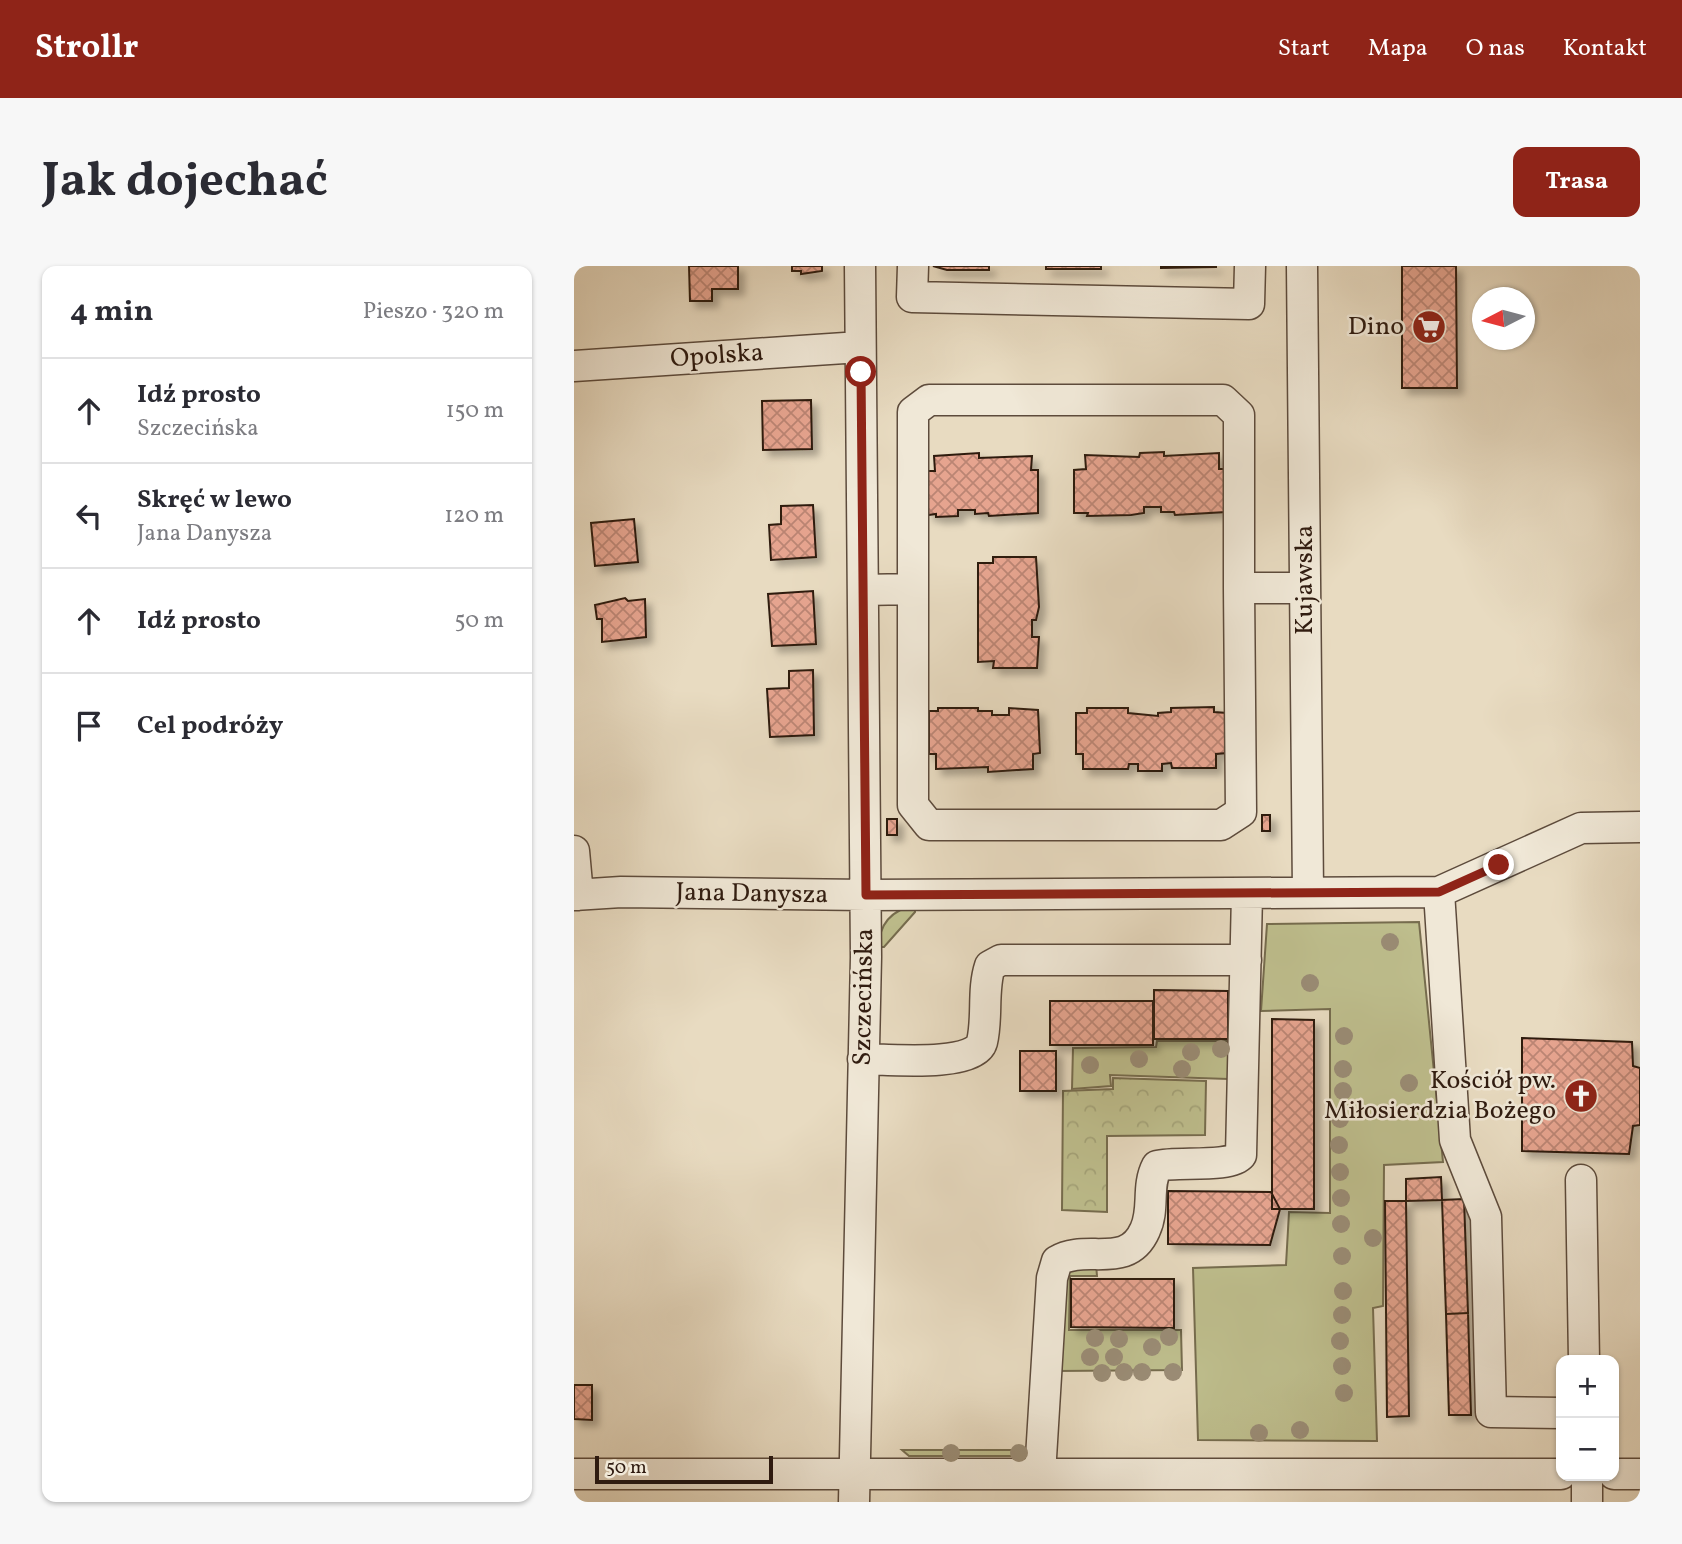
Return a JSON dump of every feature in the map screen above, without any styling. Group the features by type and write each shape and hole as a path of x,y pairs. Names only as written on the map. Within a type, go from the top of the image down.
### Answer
{"street":[{"name":"Szczecińska","path":"855,1489 866,895 860,266"},
{"path":"913,266 912,297 1249,304 1250,266"},
{"name":"Kujawska","path":"1302,266 1308,893"},
{"name":"Opolska","path":"574,366 860,346"},
{"path":"929,400 1223,400 1239,415 1240,588 1241,812 1221,825 929,825 914,805 913,412 929,400"},
{"path":"1240,588 1305,588"},
{"path":"863,590 913,589"},
{"path":"1556,1413 1491,1412 1486,1217 1455,1140 1439,892 1581,828 1640,827"},
{"path":"574,850 576,895"},
{"name":"Jana Danysza","path":"576,895 621,892 866,895 1439,892"},
{"path":"1040,1474 1052,1278 1057,1261 1121,1253 1137,1246 1147,1227 1150,1180 1157,1166 1173,1162 1233,1162 1241,1155 1247,894"},
{"path":"863,1059 946,1060 975,1053 982,1043 986,978 990,966 1001,960 1246,960"},
{"path":"1581,1180 1584,1355"},
{"path":"574,1475 855,1489 1040,1474 1556,1474"},
{"path":"1619,1474 1640,1474"},
{"path":"1587,1481 1587,1502"}],"green space":[{"path":"915,905 915,912 884,947 879,947 881,931 888,919 900,910"},
{"path":"1419,922 1443,1162 1384,1165 1383,1306 1373,1308 1377,1441 1198,1440 1193,1268 1286,1265 1289,1212 1330,1213 1330,1009 1261,1011 1267,924"},
{"path":"1157,1041 1228,1041 1228,1079 1110,1075 1111,1086 1072,1089 1073,1048 1156,1047"},
{"path":"1113,1078 1206,1081 1205,1135 1107,1136 1107,1212 1062,1210 1063,1091 1113,1089"},
{"path":"1096,1264 1097,1276 1070,1276 1069,1330 1181,1330 1182,1370 1057,1371 1064,1272"},
{"path":"902,1450 1034,1450 1034,1456 909,1456"}],"building":[{"path":"689,266 738,266 738,289 712,289 712,301 690,301"},
{"path":"792,266 822,266 822,271 801,274 801,271 792,271"},
{"path":"933,266 989,266 989,270 947,270"},
{"path":"1046,266 1101,266 1101,269 1046,269"},
{"path":"1216,266 1216,267 1161,268"},
{"name":"Dino","path":"1402,266 1456,266 1457,388 1402,388"},
{"path":"811,400 812,449 763,450 762,401"},
{"path":"1164,452 1164,456 1219,453 1219,469 1225,469 1226,512 1175,515 1174,512 1161,512 1161,507 1144,507 1144,513 1131,515 1087,516 1088,513 1074,513 1074,470 1086,469 1085,455 1139,457 1140,453"},
{"path":"979,453 979,458 1032,456 1031,470 1038,470 1038,513 989,516 988,513 975,514 975,510 958,510 958,516 928,515 928,471 935,471 934,456"},
{"path":"813,505 816,557 771,560 769,525 781,524 781,506"},
{"path":"634,519 638,562 595,566 591,523"},
{"path":"993,557 1036,557 1039,607 1036,620 1032,620 1032,637 1039,637 1037,668 993,668 994,661 978,662 978,563 993,563"},
{"path":"813,591 816,644 772,646 768,594"},
{"path":"625,598 628,601 645,599 646,637 602,642 602,619 597,619 595,605"},
{"path":"813,670 814,735 770,737 767,689 789,688 789,671"},
{"path":"1214,707 1214,712 1227,713 1227,753 1216,754 1216,768 1172,768 1171,763 1162,764 1162,771 1138,771 1138,764 1129,764 1128,769 1083,769 1083,754 1076,754 1076,713 1087,713 1087,708 1128,708 1128,713 1158,716 1158,713 1171,712 1171,708"},
{"path":"938,708 978,708 978,711 992,711 992,715 1009,715 1009,708 1038,710 1040,753 1033,754 1033,769 988,772 988,767 936,769 936,754 929,754 929,711 938,711"},
{"path":"1262,815 1270,815 1270,831 1262,831"},
{"path":"887,819 897,819 897,835 887,835"},
{"path":"1154,990 1228,991 1228,1039 1154,1039"},
{"path":"1050,1001 1153,1001 1153,1045 1050,1045"},
{"path":"1272,1019 1314,1020 1314,1209 1272,1209"},
{"name":"Kościół pw. Miłosierdzia Bożego","path":"1522,1038 1632,1042 1633,1066 1640,1068 1640,1125 1633,1126 1629,1154 1522,1151"},
{"path":"1020,1051 1056,1051 1056,1091 1020,1091"},
{"path":"1441,1177 1442,1200 1406,1201 1406,1179"},
{"path":"1168,1191 1271,1192 1280,1209 1270,1245 1168,1244"},
{"path":"1464,1199 1468,1313 1446,1314 1442,1200"},
{"path":"1385,1201 1406,1201 1409,1416 1387,1417"},
{"path":"1071,1279 1174,1279 1174,1328 1071,1327"},
{"path":"1468,1313 1471,1415 1449,1415 1446,1314"},
{"path":"574,1385 592,1385 592,1420 574,1419"}],"place":[{"name":"Dino","path":"1429,327"},
{"name":"Kościół pw. Miłosierdzia Bożego","path":"1581,1096"}],"route":[{"path":"861,372 866,895 1439,892 1499,865"}]}
